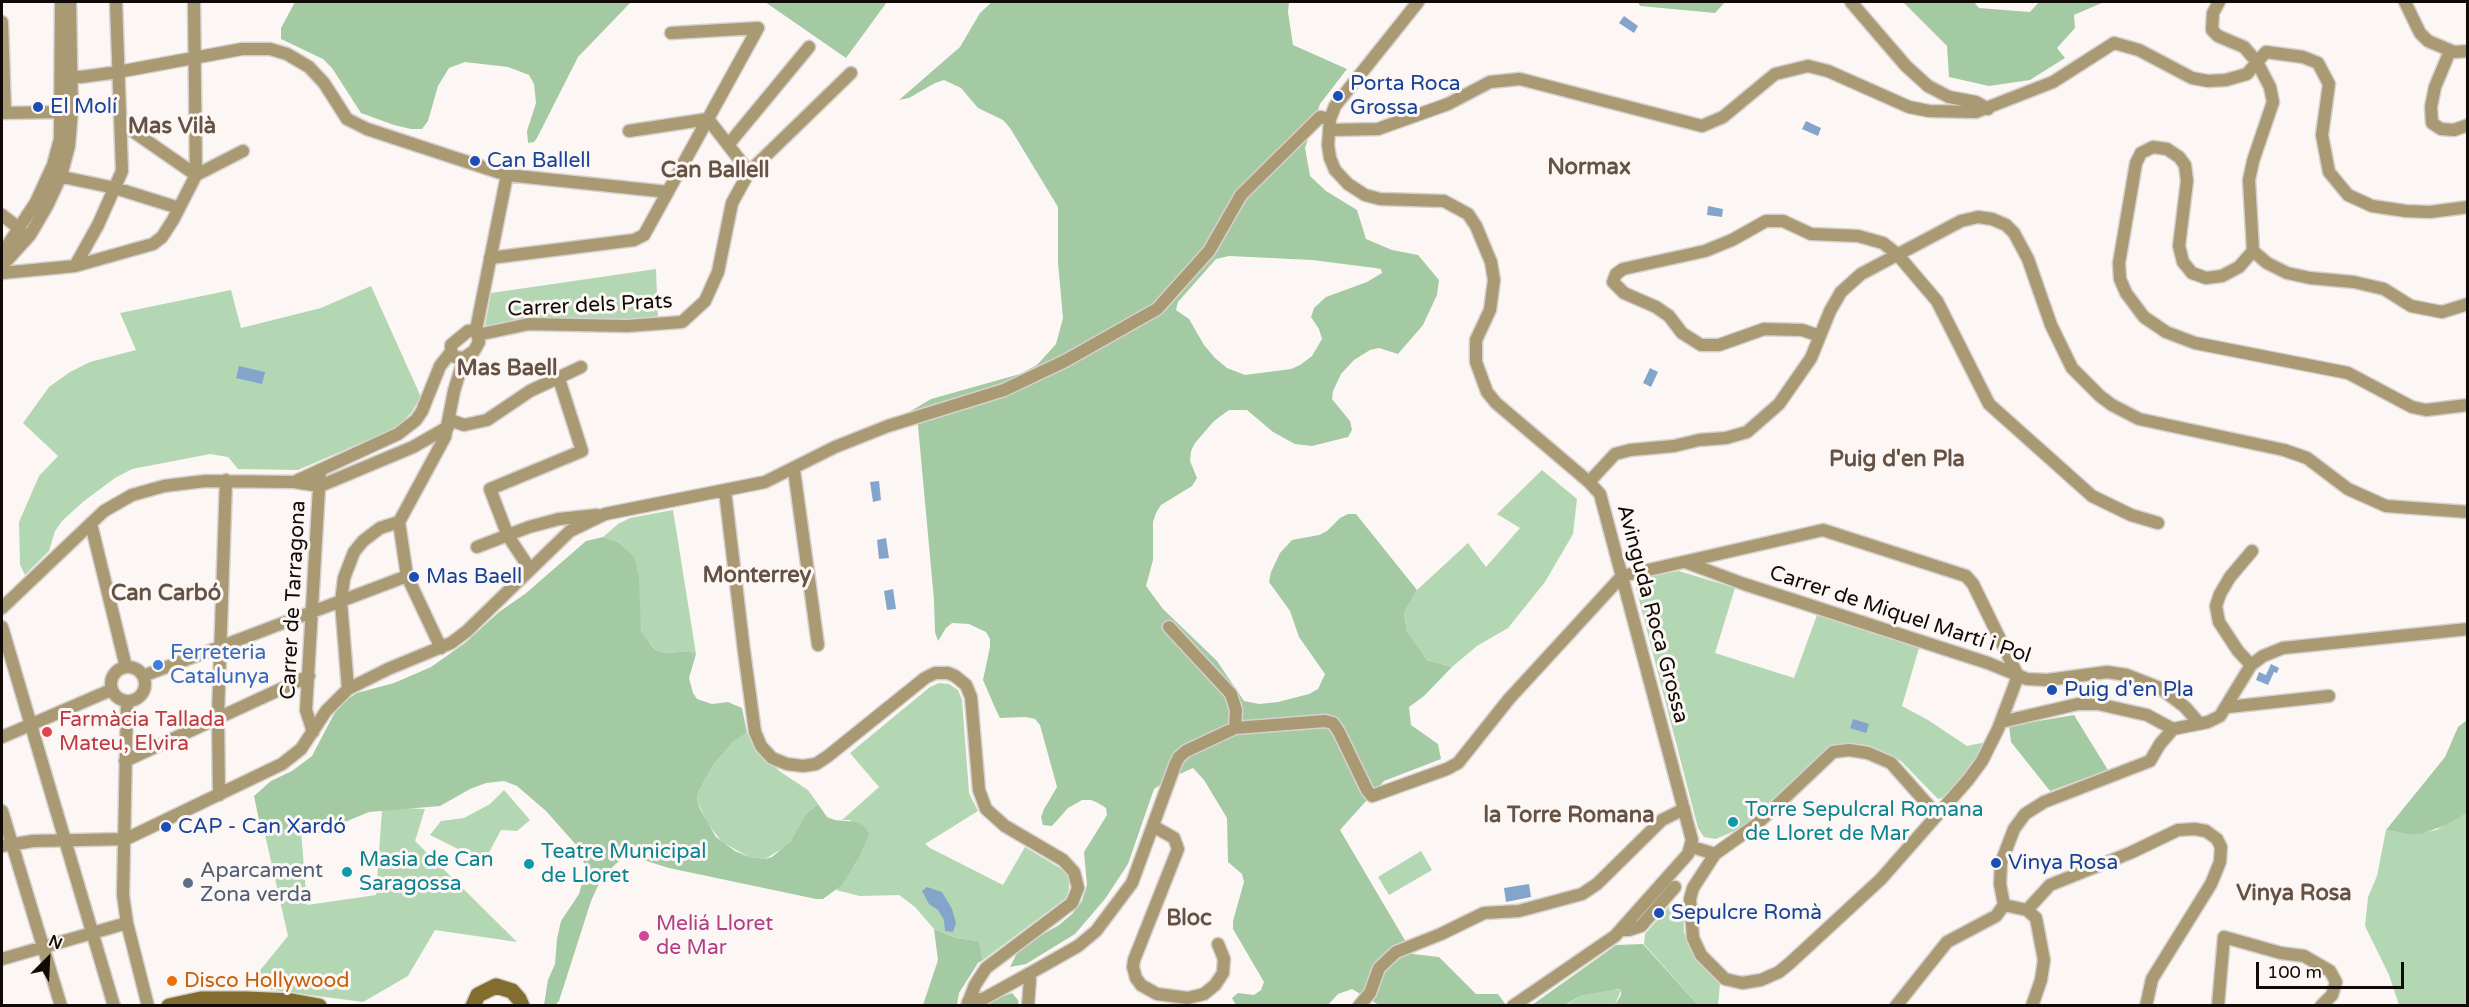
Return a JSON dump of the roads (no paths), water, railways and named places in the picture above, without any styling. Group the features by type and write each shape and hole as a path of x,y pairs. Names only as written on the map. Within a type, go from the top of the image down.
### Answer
{"main road":[{"path":"472,1003 486,989 502,987 516,994 522,1005"},
{"path":"170,1005 201,999 246,999 319,1005"}],"street":[{"path":"2,254 22,235 30,235 47,207 55,175 61,112 61,2"},
{"path":"55,175 69,146 72,123 70,2"},
{"path":"75,266 99,225 122,171 116,2"},
{"path":"2,273 75,266 153,244 162,237 196,175 194,2"},
{"path":"1329,124 1335,106 1418,2"},
{"path":"1851,2 1906,66 1928,86 1949,97 1976,102 1988,109"},
{"path":"2219,2 2213,13 2212,30 2218,36 2244,47 2257,62 2270,87 2273,102 2249,180 2253,251 2239,267 2222,276 2206,278 2192,273 2183,262 2179,246 2187,181 2185,165 2179,157 2167,149 2153,147 2141,153 2136,163 2119,263 2120,279 2126,293 2144,317 2166,332 2195,343 2348,373 2412,407 2426,410 2468,405"},
{"path":"2405,2 2420,33 2428,41 2450,51 2468,51"},
{"path":"2,22 3,113 61,112 72,123"},
{"path":"490,258 634,240 644,235 758,28 671,33"},
{"path":"477,546 559,519 605,514 765,482 794,470 835,447 888,426 1004,390 1065,361 1157,309 1209,251 1240,195 1320,117 1329,124 1378,129 1448,104 1491,82 1520,79 1702,126 1723,117 1775,74 1808,66 1836,75 1909,107 1929,111 1976,112 2053,82 2114,44 2139,50 2192,78 2208,81 2226,81 2247,74 2266,52 2303,57 2318,63 2322,68 2329,84 2322,135 2329,172 2348,195 2372,206 2406,211 2430,212 2468,207"},
{"path":"728,145 809,47"},
{"path":"62,65 72,76 81,77 248,48 270,49 302,61 318,75 343,115 354,124 459,161 507,175 668,192"},
{"path":"2450,51 2435,87 2431,107 2432,123 2441,129 2454,130 2468,125"},
{"name":"Carrer dels Prats","path":"476,332 529,324 627,326 682,322 705,301 718,272 732,203 749,172 851,73"},
{"path":"629,131 708,119"},
{"path":"708,119 749,172"},
{"path":"122,123 196,175"},
{"name":"Avinguda Roca Grossa","path":"1329,124 1328,145 1335,170 1347,184 1365,195 1380,199 1444,201 1468,214 1476,226 1491,262 1494,280 1490,310 1476,340 1476,362 1487,392 1496,404 1589,482 1600,494 1684,808 1692,847"},
{"path":"196,175 243,151"},
{"path":"55,175 115,188 179,208"},
{"path":"441,648 406,576 399,522 445,437 454,391 464,358 474,351 479,342 476,332 507,175"},
{"path":"2,215 22,235"},
{"path":"1589,482 1615,454 1674,446 1699,440 1726,438 1747,432 1779,404 1811,358 1830,311 1841,292 1861,274 1897,254 1960,221 1978,217 2006,225 2020,242 2051,325 2072,368 2112,405 2139,419 2284,450 2307,458 2320,465 2348,489 2386,506 2468,512"},
{"path":"1820,336 1802,330 1764,329 1719,345 1701,345 1682,333 1669,316 1656,307 1624,293 1613,282 1616,274 1623,269 1705,250 1732,240 1766,221 1783,221 1811,234 1858,236 1883,243 1897,254 1936,301 1989,404 2092,496 2131,516 2158,523"},
{"path":"2,266 22,235"},
{"path":"2253,251 2267,263 2287,273 2310,278 2354,282 2384,289 2411,306 2442,312 2468,304"},
{"path":"294,482 406,429 422,411 440,366 451,352 451,345 468,331 476,332"},
{"path":"451,352 455,357 464,358"},
{"path":"2,608 116,503 146,490 183,483 226,480 294,482 320,486 413,447 449,424 476,424 487,420 530,391 581,367"},
{"path":"530,569 508,536 490,489 582,451 559,379"},
{"path":"794,470 818,645"},
{"name":"Carrer de Tarragona","path":"313,732 306,710 314,612 320,471"},
{"path":"219,795 218,716 226,480"},
{"path":"725,491 755,732 761,746 772,758 787,764 803,766 816,764 925,678 935,673 948,673 966,685 971,697 979,790 986,809 1005,826 1063,860 1074,873 1078,888 1072,903 982,973 969,1000"},
{"path":"7,845 123,840 135,837 288,760 301,749 326,711 348,689 388,669 441,648 467,631 570,531 605,514"},
{"path":"348,689 341,602 344,579 358,546 380,528 399,522"},
{"path":"91,524 126,667"},
{"path":"969,1000 985,998 1078,946 1100,926 1132,883 1179,757 1186,751 1235,728 1325,721 1333,723 1366,790 1372,796 1447,769 1458,762 1509,699 1622,576 1823,530 1966,576 1973,584 2019,676 2001,722 1982,761 1968,780 1881,879 1790,963 1779,972 1761,980 1751,983 1733,982 1718,974 1696,947 1693,938 1690,899 1696,880 1715,854 1757,824 1833,752 1849,750 1868,753 1892,763 1937,815"},
{"path":"2251,665 2238,651 2219,622 2216,606 2230,577 2252,551"},
{"name":"Carrer de Miquel Martí i Pol","path":"1684,562 1788,599 1988,663 2019,676 2047,680 2107,672 2127,675 2160,688 2185,707 2199,723"},
{"path":"143,676 406,576"},
{"path":"2,627 114,1005"},
{"path":"1169,627 1231,694 1236,710 1235,728"},
{"path":"1896,1005 1947,942 1996,916 2004,905 2000,884 2001,863 2014,829 2025,814 2044,802 2150,761 2160,744 2173,729 2220,716 2228,707 2251,665 2263,656 2283,648 2468,629"},
{"path":"126,667 135,668 143,676 144,691 136,699 127,701 119,699 111,690 113,674 126,667"},
{"path":"125,761 218,716 309,676"},
{"path":"2,737 111,690"},
{"path":"2228,707 2329,696"},
{"path":"127,701 123,895 127,923 148,1005"},
{"path":"2001,722 2078,704 2098,704 2146,715 2173,729"},
{"path":"1359,1005 1370,993 1379,968 1396,952 1484,913 1519,911 1582,894 1597,884 1662,820 1684,808"},
{"path":"2,811 7,845 61,1005"},
{"path":"1153,826 1174,838 1178,849 1134,960 1132,967 1136,978 1141,985 1157,994 1188,998 1204,994 1215,985 1223,973 1224,959 1218,944"},
{"path":"2027,910 2050,885 2130,853 2178,830 2206,831 2217,839 2221,847 2220,862 2211,884 2152,979 2146,1005"},
{"path":"1513,1005 1605,944 1622,930 1641,926 1671,883 1692,847 1715,854"},
{"path":"1671,883 1690,899"},
{"path":"2004,905 2027,910 2037,918 2044,960 2041,980 2032,1005"},
{"path":"2,959 127,923"},
{"path":"2218,1005 2224,937 2281,953 2304,956 2330,971 2336,982 2332,995 2321,1005"},
{"path":"982,973 987,985 997,990"},
{"path":"1027,1005 1030,979 1028,974"},
{"path":"1013,982 1027,1005"}],"water":[{"path":"1624,16 1638,26 1634,33 1619,23"},
{"path":"1806,121 1821,128 1818,136 1802,129"},
{"path":"1708,206 1723,209 1722,217 1707,215"},
{"path":"239,366 265,372 262,384 236,378"},
{"path":"1650,368 1658,372 1651,387 1643,383"},
{"path":"879,481 881,500 873,502 870,482"},
{"path":"886,538 889,558 879,559 877,540"},
{"path":"893,589 896,609 887,610 884,591"},
{"path":"2271,664 2279,668 2277,673 2274,672 2268,685 2256,680 2259,672 2266,675"},
{"path":"1853,719 1869,724 1866,733 1850,728"},
{"path":"1529,884 1531,897 1506,902 1504,888"},
{"path":"927,887 942,892 952,909 956,923 953,932 945,931 944,920 938,910 929,904 922,891"}],"place":[{"name":"Porta Roca Grossa","path":"1338,96"},
{"name":"El Molí","path":"38,107"},
{"name":"Can Ballell","path":"475,161"},
{"name":"Mas Baell","path":"414,577"},
{"name":"Ferreteria Catalunya","path":"158,665"},
{"name":"Puig d'en Pla","path":"2052,690"},
{"name":"Farmàcia Tallada Mateu, Elvira","path":"47,732"},
{"name":"Torre Sepulcral Romana de Lloret de Mar","path":"1733,822"},
{"name":"CAP - Can Xardó","path":"166,827"},
{"name":"Vinya Rosa","path":"1996,863"},
{"name":"Teatre Municipal de Lloret","path":"529,864"},
{"name":"Masia de Can Saragossa","path":"347,872"},
{"name":"Aparcament Zona verda","path":"188,883"},
{"name":"Sepulcre Romà","path":"1659,913"},
{"name":"Meliá Lloret de Mar","path":"644,936"},
{"name":"Disco Hollywood","path":"172,981"}],"district":[{"name":"Mas Vilà","path":"172,127"},
{"name":"Normax","path":"1589,168"},
{"name":"Can Ballell","path":"715,171"},
{"name":"Mas Baell","path":"507,369"},
{"name":"Puig d'en Pla","path":"1897,460"},
{"name":"Monterrey","path":"757,576"},
{"name":"Can Carbó","path":"166,594"},
{"name":"la Torre Romana","path":"1569,816"},
{"name":"Vinya Rosa","path":"2294,894"},
{"name":"Bloc","path":"1189,919"}]}
